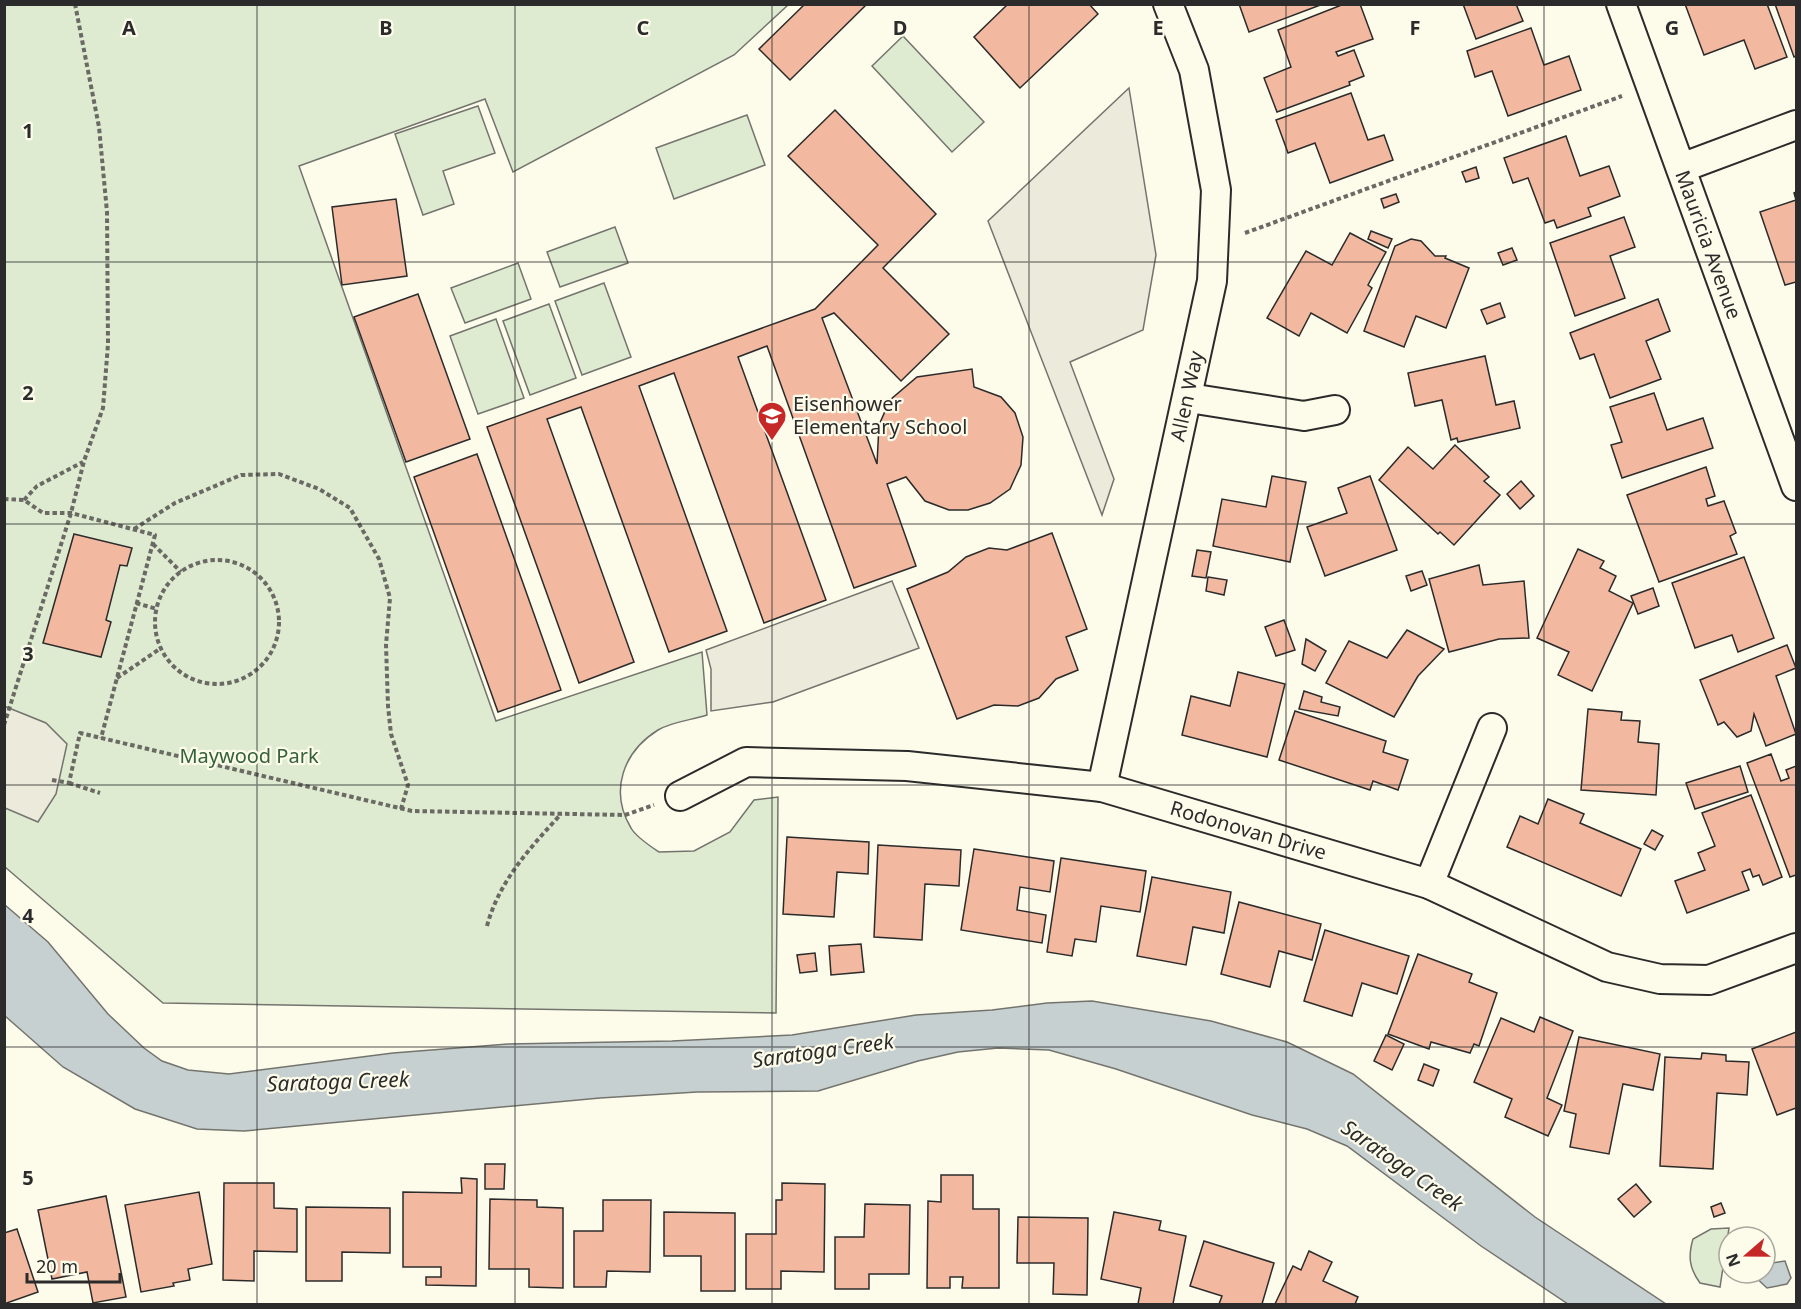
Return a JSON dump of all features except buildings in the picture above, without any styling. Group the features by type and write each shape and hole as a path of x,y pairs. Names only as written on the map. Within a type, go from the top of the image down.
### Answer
{"street":[{"name":"Allen Way","path":"1102,787 1149,566 1189,398 1212,281 1216,190 1194,70 1168,4"},
{"name":"Mauricia Avenue","path":"1621,4 1797,486"},
{"path":"1681,168 1797,125"},
{"path":"1189,398 1305,416 1335,410"},
{"path":"1429,884 1492,728"},
{"name":"Rodonovan Drive","path":"680,796 746,762 907,766 1102,787 1429,884 1607,968 1660,980 1709,980 1797,948"}],"path":[{"path":"4,725 71,513 84,461 103,408 108,344 106,212 99,127 75,4"},
{"path":"1245,233 1622,96"},
{"path":"24,500 37,486 84,461"},
{"path":"134,529 175,503 241,475 279,474 319,489 350,508 379,559 390,598 386,645 388,706 391,734 408,785 401,809"},
{"path":"4,499 24,500 43,513 71,513 155,535 100,738"},
{"path":"153,543 181,572"},
{"path":"206,560 228,560 248,567 264,581 275,599 280,618 277,638 269,657 255,671 238,681 219,684 199,682 181,673 167,659 161,648 155,620 157,609 159,599 170,580 181,572 206,560"},
{"path":"136,603 157,609"},
{"path":"116,679 161,648"},
{"path":"69,783 80,733 412,811 625,815 680,796"},
{"path":"52,780 100,793"},
{"path":"487,926 493,903 503,883 561,814"}],"green space":[{"name":"Maywood Park","path":"5,5 788,5 734,55 513,172 485,99 299,166 496,721 702,652 707,715 663,727 646,739 636,749 623,773 621,800 624,814 633,831 659,852 694,851 730,832 754,800 778,797 776,1013 163,1003 5,867"},
{"path":"903,36 984,122 952,152 872,66"},
{"path":"478,106 495,153 443,171 454,204 423,215 395,134"},
{"path":"747,115 765,165 674,199 656,148"},
{"path":"615,227 628,263 560,287 547,252"},
{"path":"518,263 531,299 465,323 451,288"},
{"path":"604,283 631,357 582,375 555,301"},
{"path":"549,304 576,378 530,395 503,321"},
{"path":"496,319 524,398 478,414 450,336"},
{"path":"1711,1229 1717,1229 1717,1285 1720,1285 1720,1287 1700,1283 1690,1262 1693,1239"}],"shaded area":[{"path":"1129,88 1156,255 1143,330 1070,362 1114,479 1102,515 988,221"},
{"path":"892,581 919,648 773,702 711,711 711,669 706,650"},
{"path":"4,706 46,723 67,744 56,794 38,822 5,808"}],"water":[{"name":"Saratoga Creek","path":"5,905 48,942 108,1014 144,1048 162,1061 188,1070 229,1074 393,1053 508,1044 672,1041 792,1035 916,1015 992,1010 1047,1003 1092,1001 1211,1021 1287,1042 1353,1074 1535,1217 1666,1304 1568,1304 1481,1246 1347,1146 1307,1129 1252,1115 1116,1069 1049,1050 998,1048 958,1052 918,1061 818,1091 697,1092 600,1098 244,1131 197,1129 135,1109 63,1067 5,1016"},
{"path":"1785,1261 1791,1278 1787,1284 1767,1288 1764,1285 1777,1285 1777,1262"}],"place":[{"name":"Eisenhower Elementary School","path":"772,442"}]}
